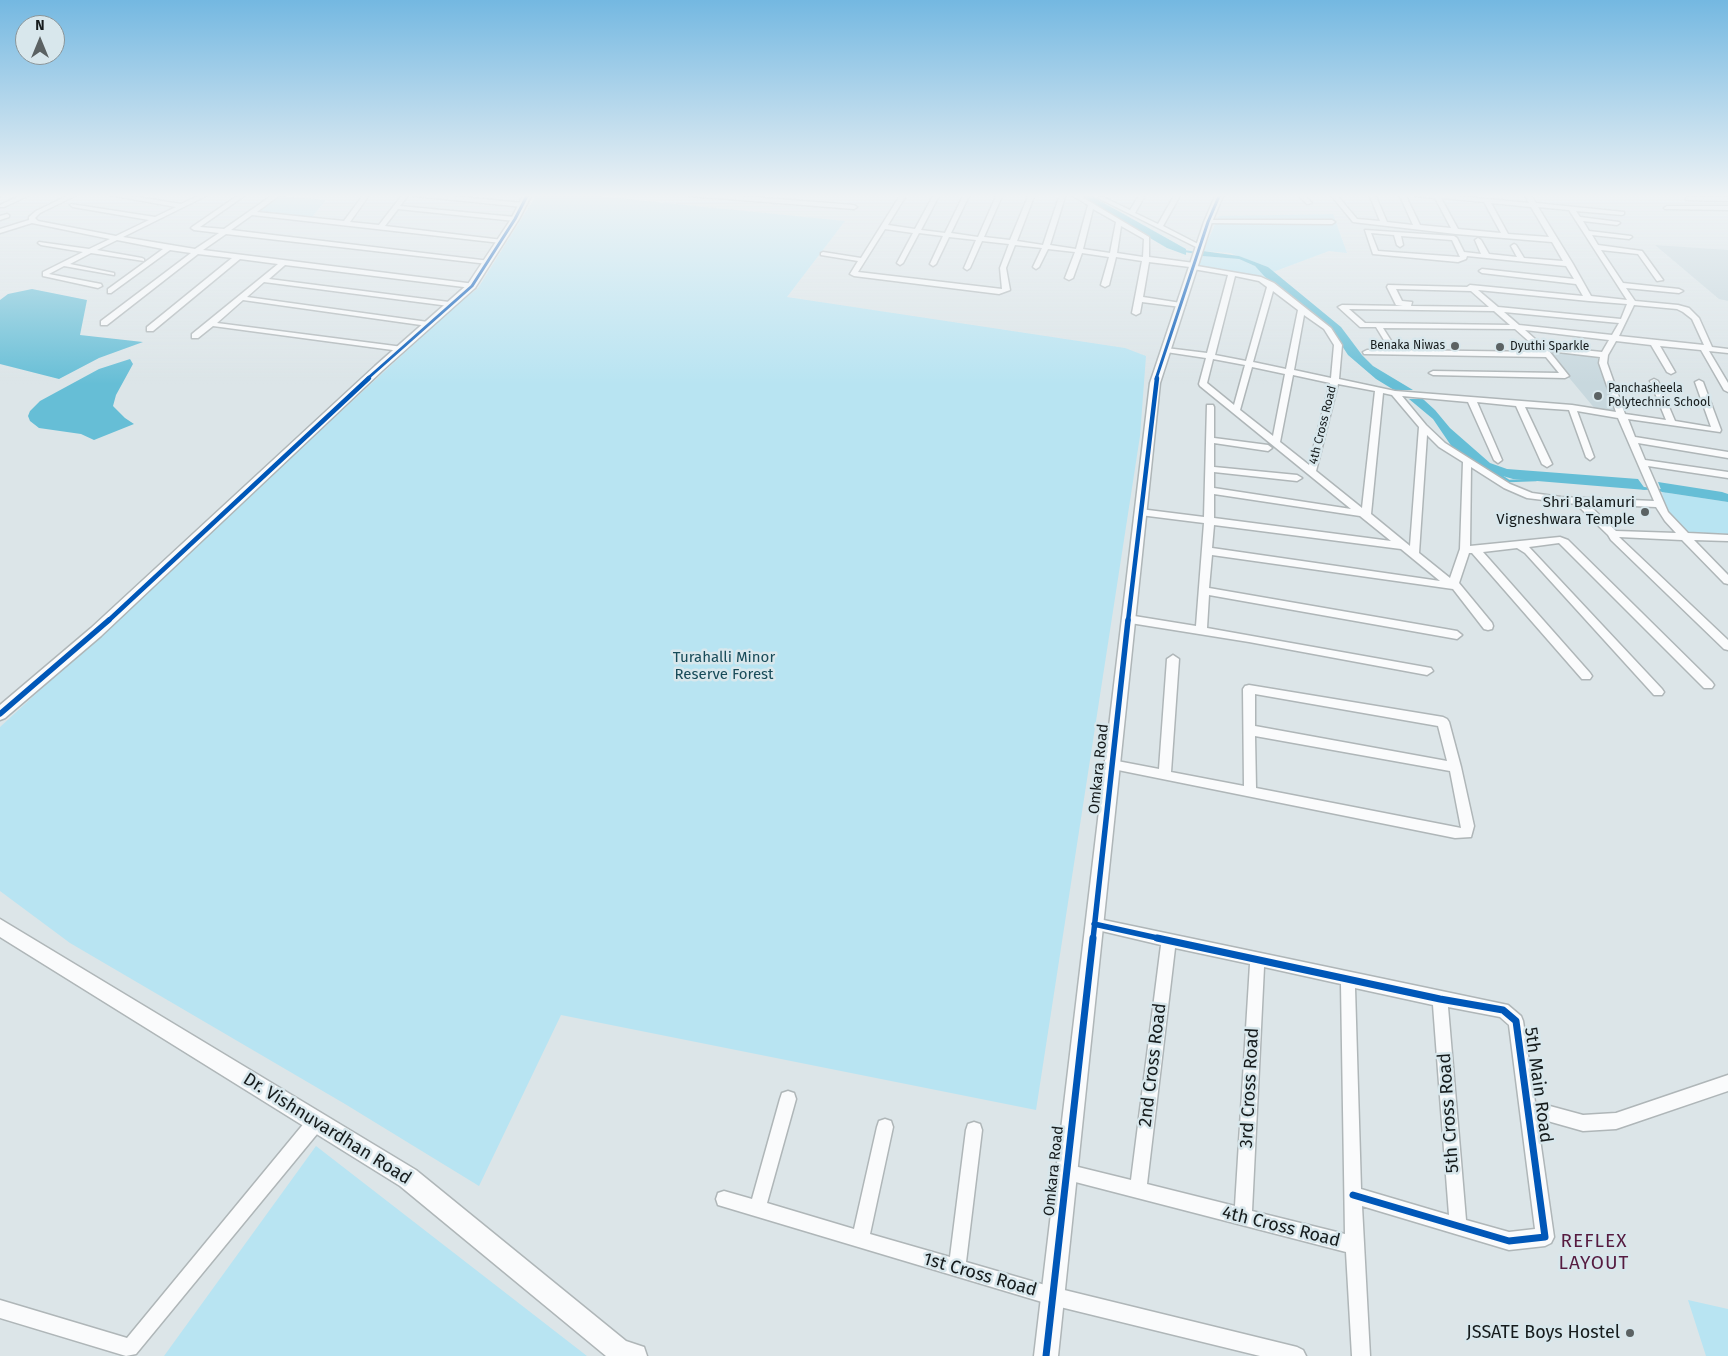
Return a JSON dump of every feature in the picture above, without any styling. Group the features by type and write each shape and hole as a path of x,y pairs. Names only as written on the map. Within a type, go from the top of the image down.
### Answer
{"street":[{"path":"78,257 47,271 44,275 98,286"},
{"path":"127,257 142,260"},
{"path":"111,291 156,257"},
{"path":"104,323 189,257"},
{"path":"150,329 237,257"},
{"path":"249,257 472,286"},
{"path":"447,257 488,262"},
{"path":"0,714 96,632 400,349 472,286 491,257"},
{"path":"844,257 862,260"},
{"path":"864,257 854,274 1004,291 1006,290 1002,273 1007,257"},
{"path":"900,263 903,257"},
{"path":"932,264 936,257"},
{"path":"967,268 973,257"},
{"path":"1036,267 1041,257"},
{"path":"1070,278 1078,257"},
{"path":"1105,285 1112,257"},
{"name":"4th Cross Road","path":"1132,257 1146,259 1197,258 1232,274 1261,279 1327,328 1338,345 1335,380 1312,470"},
{"path":"1424,257 1462,260 1464,257"},
{"path":"1501,257 1570,264"},
{"path":"1566,257 1590,299"},
{"path":"1603,257 1632,302"},
{"path":"1644,257 1659,280"},
{"name":"Omkara Road","path":"1046,1356 1155,383 1197,258"},
{"path":"1136,313 1146,259"},
{"path":"195,336 284,262"},
{"path":"62,264 112,274"},
{"path":"1482,271 1579,282"},
{"path":"1232,274 1203,384 1453,584 1488,626"},
{"path":"263,280 450,304"},
{"path":"1236,411 1271,285"},
{"path":"1621,285 1679,291"},
{"path":"1469,289 1482,306 1402,304 1390,288 1469,289 1470,287 1632,302 1686,310 1695,318 1706,348 1728,390"},
{"path":"1433,373 1564,376 1548,355 1496,309 1469,289"},
{"path":"241,298 428,324"},
{"path":"1138,299 1181,305"},
{"path":"1632,302 1624,321 1604,355 1603,363 1622,416 1668,519 1728,581"},
{"path":"1624,321 1496,309 1342,307 1363,325 1517,328 1614,337 1728,351"},
{"path":"1276,442 1302,308"},
{"path":"211,324 400,349"},
{"path":"1378,325 1395,352"},
{"path":"1653,342 1670,372"},
{"path":"1539,348 1604,355"},
{"path":"1166,350 1209,356 1398,394 1422,394 1572,408 1717,430 1699,382"},
{"path":"1367,352 1548,355"},
{"path":"1654,381 1672,423"},
{"path":"1366,514 1378,389"},
{"path":"1398,394 1423,427 1442,445 1507,486 1530,496 1578,501 1660,504"},
{"path":"1471,399 1498,460"},
{"path":"1519,403 1548,464"},
{"path":"1202,631 1209,521 1210,407"},
{"path":"1572,408 1590,456"},
{"path":"1414,554 1423,427"},
{"path":"1632,439 1728,455"},
{"path":"1210,440 1268,448"},
{"path":"1453,584 1470,549 1467,462"},
{"path":"1642,462 1728,475"},
{"path":"1210,469 1297,478"},
{"path":"1209,490 1366,514"},
{"path":"1578,501 1613,534 1614,538 1728,646"},
{"path":"1140,512 1404,546"},
{"path":"1613,534 1728,538"},
{"path":"1470,549 1560,540 1565,542 1708,686"},
{"path":"1518,545 1529,551 1658,692"},
{"path":"1470,549 1586,676"},
{"path":"1207,551 1453,584"},
{"path":"1712,565 1728,566"},
{"path":"1205,591 1457,634"},
{"path":"1128,619 1427,671"},
{"path":"1165,776 1173,659"},
{"path":"1112,765 1455,833 1466,833 1468,826 1443,722 1249,689 1250,792"},
{"path":"1250,730 1455,767"},
{"name":"5th Main Road","path":"1094,924 1440,999 1503,1010 1516,1021 1545,1237 1509,1241 1353,1196"},
{"name":"Dr. Vishnuvardhan Road","path":"0,928 408,1178 620,1352 635,1356"},
{"name":"2nd Cross Road","path":"1138,1191 1169,940"},
{"name":"3rd Cross Road","path":"1242,1217 1257,959"},
{"name":"4th Cross Road","path":"1066,1172 1354,1245 1348,979"},
{"name":"5th Cross Road","path":"1440,999 1458,1226"},
{"path":"1528,1108 1583,1124 1616,1121 1728,1083"},
{"path":"757,1209 788,1099"},
{"path":"0,1309 130,1348 316,1122"},
{"path":"860,1240 885,1127"},
{"path":"957,1268 974,1130"},
{"name":"1st Cross Road","path":"724,1199 1052,1296 1297,1356"},
{"path":"1354,1245 1361,1356"}],"shaded area":[{"path":"1670,257 1728,257 1728,301 1719,299"},
{"name":"Panchasheela Polytechnic School","path":"1546,350 1597,356 1620,414 1596,410"}],"green space":[{"name":"Turahalli Minor Reserve Forest","path":"497,257 817,257 787,297 1125,348 1146,356 1140,436 1036,1110 561,1015 479,1186 345,1104 70,943 0,891 0,727 453,308 478,288"},
{"path":"1201,257 1239,259 1255,266 1267,279 1196,268"},
{"path":"1242,257 1312,257 1273,272 1268,267"},
{"path":"1662,492 1728,502 1728,534 1683,532 1666,512"},
{"path":"316,1146 587,1356 164,1356"},
{"path":"1688,1300 1728,1309 1728,1356 1706,1356"}],"water":[{"path":"1218,257 1242,257 1268,267 1341,327 1362,355 1373,366 1413,390 1394,390 1376,379 1348,355 1331,329 1265,277 1255,266 1239,259"},
{"path":"32,289 87,300 80,335 143,342 99,358 59,379 0,364 0,300 8,294"},
{"path":"130,359 133,364 116,395 113,406 134,424 94,440 81,434 39,428 30,421 28,416 30,411 40,401 99,369"},
{"path":"1409,399 1423,399 1450,428 1490,463 1507,469 1638,479 1646,490 1513,479 1489,472 1452,447 1433,419"},
{"path":"1658,482 1722,492 1728,494 1728,502 1662,492"}],"waterway":[{"path":"1495,472 1509,481 1536,480"},
{"path":"1642,488 1666,491"}],"cycle path":[{"path":"0,714 96,632 379,368 472,286 490,257"},
{"path":"1046,1356 1155,383 1196,257"},
{"path":"1094,924 1440,999 1503,1010 1516,1021 1545,1237 1509,1241 1353,1195"}],"place":[{"name":"Benaka Niwas","path":"1455,346"},
{"name":"Dyuthi Sparkle","path":"1500,347"},
{"name":"Panchasheela Polytechnic School","path":"1598,396"},
{"name":"Shri Balamuri Vigneshwara Temple","path":"1645,512"},
{"name":"JSSATE Boys Hostel","path":"1630,1333"}],"district":[{"name":"REFLEX LAYOUT","path":"1594,1253"}]}
